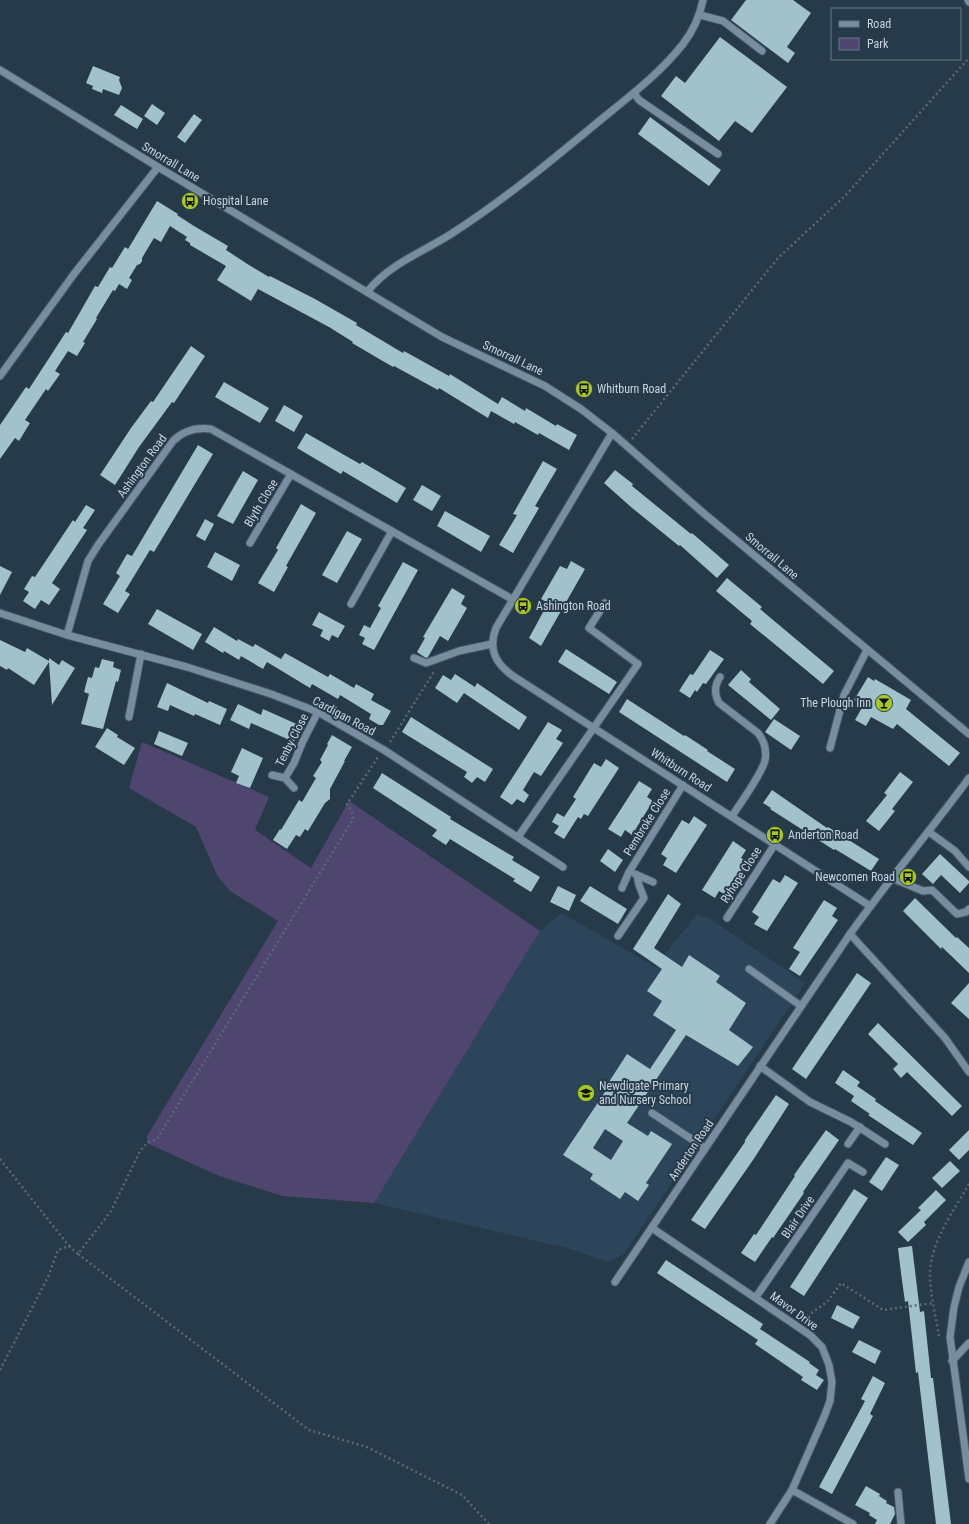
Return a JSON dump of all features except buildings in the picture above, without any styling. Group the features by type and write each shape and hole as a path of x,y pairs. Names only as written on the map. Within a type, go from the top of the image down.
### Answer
{"street":[{"path":"367,292 375,282 393,267 452,234 517,188 634,93 666,65 684,42 700,15 703,0"},
{"path":"700,15 723,21 762,50"},
{"name":"Smorrall Lane","path":"0,70 158,167 442,336 545,386 581,409 612,433 700,511 969,734"},
{"path":"634,93 639,100 718,154"},
{"path":"0,376 74,274 158,167"},
{"name":"Ashington Road","path":"67,635 88,561 103,538 178,436 191,429 202,428 211,429 512,599"},
{"path":"414,658 426,663 446,655 492,644 496,628 512,599 612,433"},
{"name":"Blyth Close","path":"250,543 291,474"},
{"path":"351,604 392,531"},
{"path":"518,837 638,664 589,628 605,603"},
{"name":"Cardigan Road","path":"0,613 67,635 141,654 271,694 318,712 384,750 563,867"},
{"name":"Whitburn Road","path":"492,644 497,660 506,671 870,906"},
{"path":"830,748 844,695 867,650"},
{"path":"129,717 141,654"},
{"path":"720,677 716,687 719,703 758,733 762,739 766,752 763,766 732,816"},
{"name":"Tenby Close","path":"285,778 294,763 303,741 318,712"},
{"name":"Tenby Close","path":"272,775 285,778 294,788"},
{"name":"Anderton Road","path":"615,1282 850,934 969,778"},
{"name":"Pembroke Close","path":"622,888 629,872 683,785"},
{"path":"928,832 954,851 969,867"},
{"name":"Ryhope Close","path":"727,918 774,844"},
{"name":"Pembroke Close","path":"629,872 653,882"},
{"path":"618,936 644,898 638,885 637,875"},
{"path":"892,878 923,891 932,890 958,914 966,912 969,909"},
{"path":"850,934 945,1038 969,1072"},
{"path":"749,969 801,1006"},
{"path":"760,1066 810,1102 860,1127 885,1144"},
{"path":"652,1113 705,1148"},
{"path":"848,1144 860,1127"},
{"name":"Blair Drive","path":"756,1297 848,1163 863,1172"},
{"name":"Mavor Drive","path":"652,1228 796,1324 822,1347 829,1365 832,1382 830,1401 792,1490 770,1524"},
{"path":"969,1262 959,1287 951,1321 950,1337 952,1361 969,1479"},
{"path":"952,1361 969,1343"},
{"path":"960,1409 969,1408"},
{"path":"792,1490 853,1524"},
{"path":"898,1492 901,1524"}],"path":[{"path":"626,446 778,258 845,196 969,58"},
{"path":"78,1254 111,1211 140,1151 147,1143 157,1139 353,819 352,811 347,804 395,735 436,667 446,655"},
{"path":"0,1159 69,1246 78,1254 309,1430 367,1447 462,1495 489,1524"},
{"path":"796,1324 827,1302 841,1283 883,1310 933,1303 930,1272 934,1250 948,1220 969,1184"},
{"path":"0,1370 48,1277 58,1250 69,1246"}],"shaded area":[{"name":"Newdigate Primary and Nursery School","path":"562,913 655,967 697,914 712,920 805,983 624,1254 608,1262 567,1248 374,1203 540,931"}],"green space":[{"path":"142,742 269,797 255,830 311,868 349,801 540,931 374,1203 283,1196 219,1176 147,1143 147,1136 278,921 230,891 217,875 196,827 129,788"}],"place":[{"name":"Hospital Lane","path":"190,201"},
{"name":"Whitburn Road","path":"584,389"},
{"name":"Ashington Road","path":"523,606"},
{"name":"The Plough Inn","path":"884,703"},
{"name":"Anderton Road","path":"775,835"},
{"name":"Newcomen Road","path":"908,877"},
{"name":"Newdigate Primary and Nursery School","path":"586,1093"}]}
